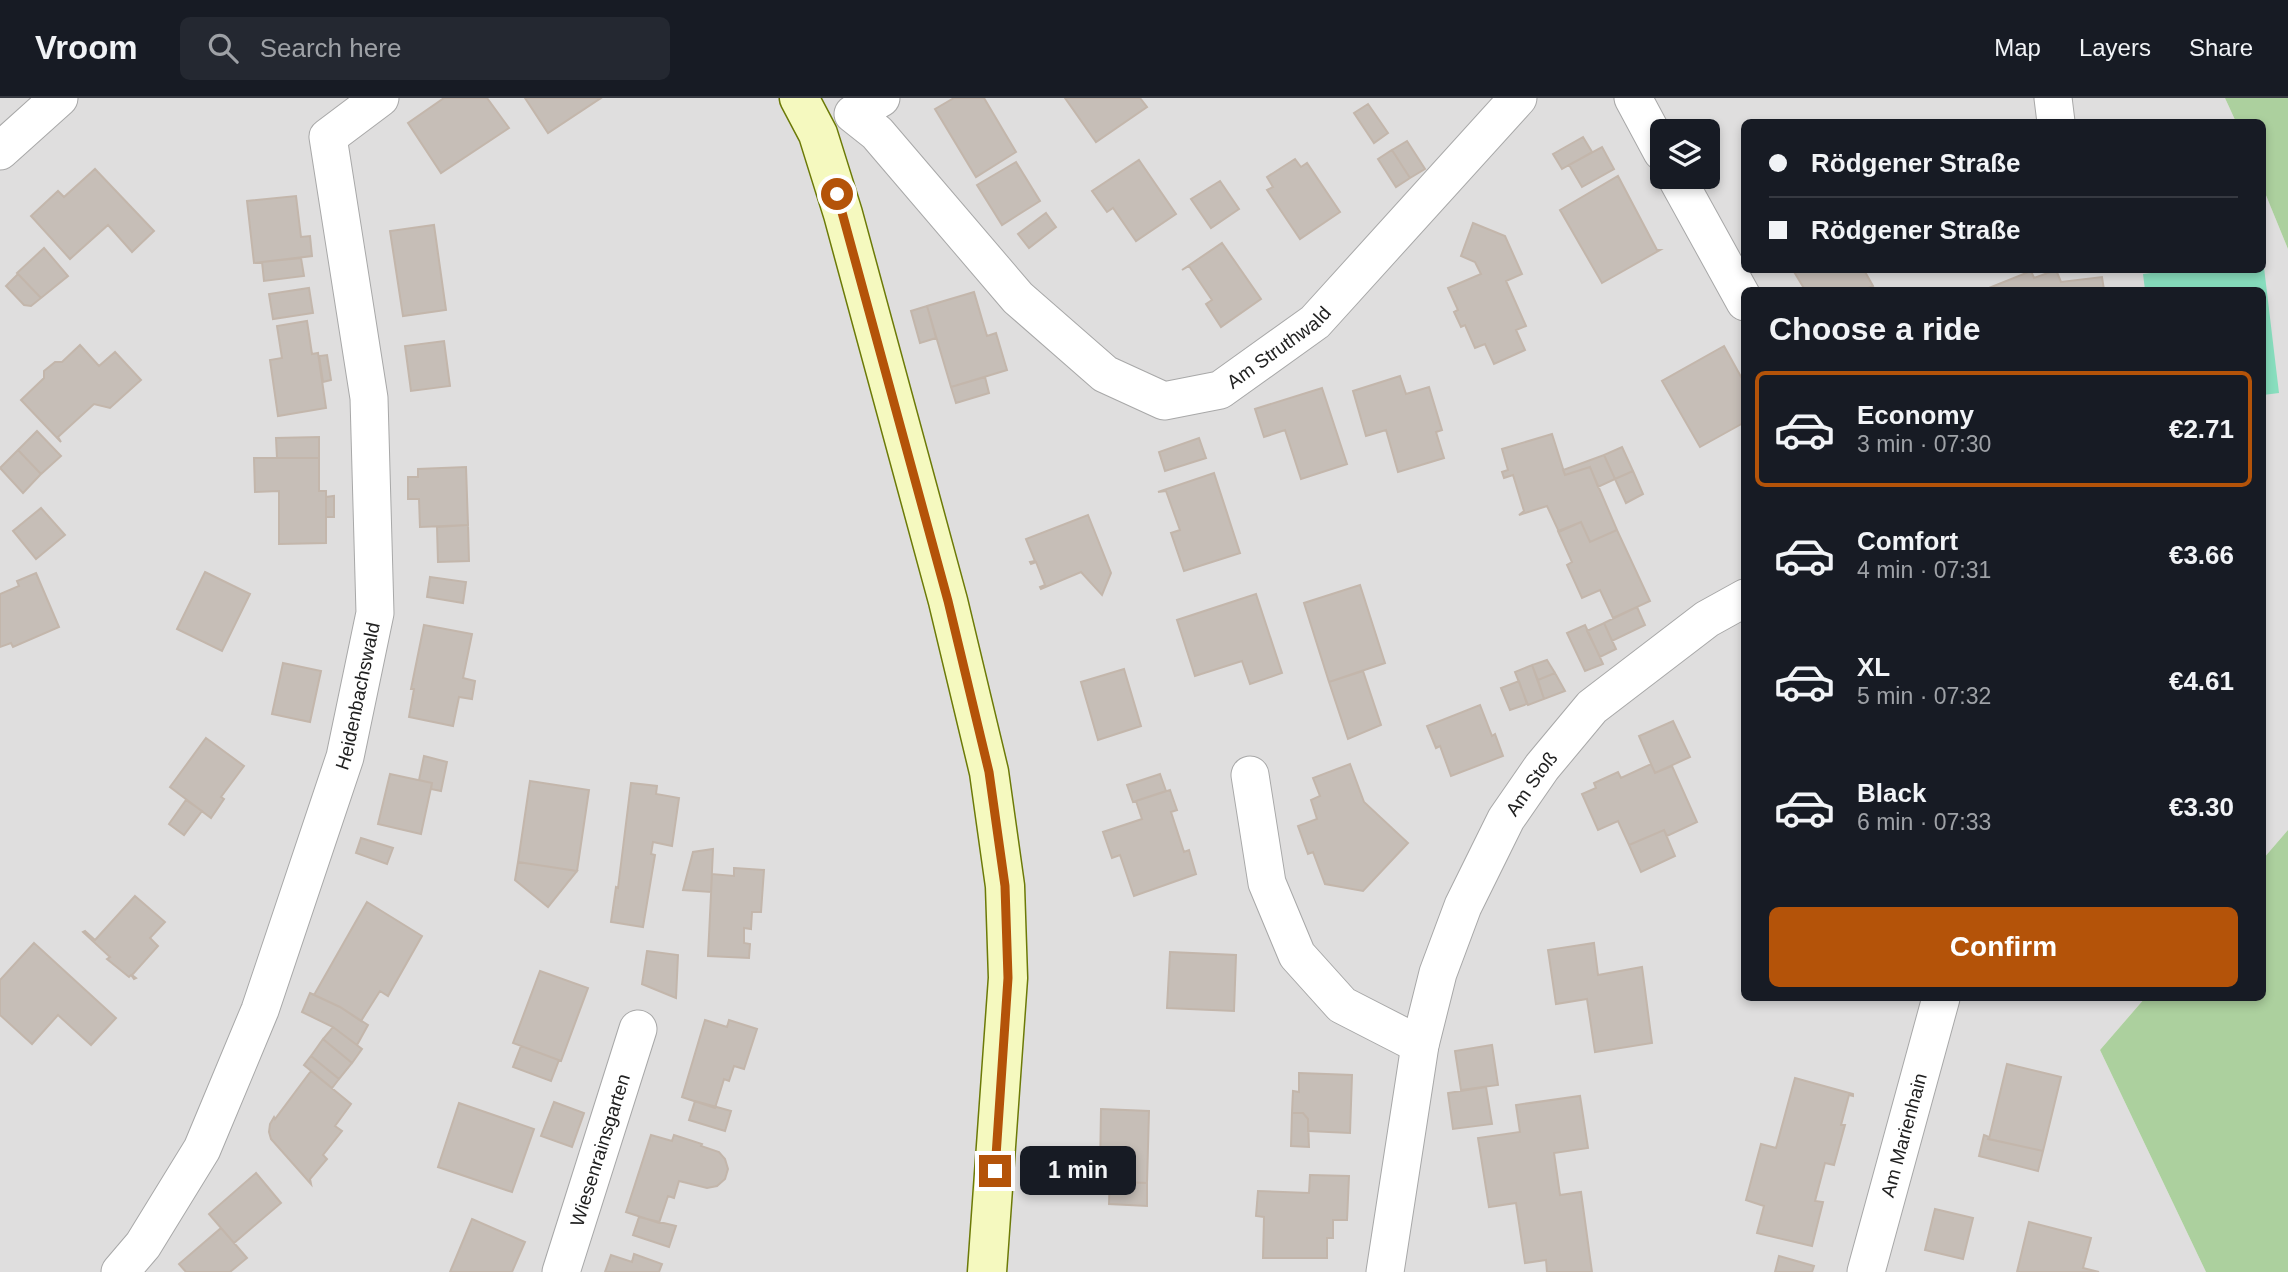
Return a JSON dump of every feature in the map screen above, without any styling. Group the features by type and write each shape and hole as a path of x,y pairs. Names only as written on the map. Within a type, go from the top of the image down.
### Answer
{"main road":[{"path":"800,98 818,134 844,214 948,601 989,772 1005,886 1008,978 987,1272"}],"street":[{"path":"0,151 59,98"},
{"name":"Heidenbachswald","path":"120,1272 143,1245 202,1149 260,1010 345,757 375,613 375,586 369,398 328,137 380,98"},
{"name":"Am Struthwald","path":"818,134 867,106 877,133 1018,298 1105,374 1164,401 1220,390 1315,322 1518,98"},
{"path":"1633,98 1650,130"},
{"path":"2053,98 2056,119"},
{"path":"1683,189 1741,295"},
{"name":"Am Stoß","path":"1385,1272 1420,1045 1438,973 1463,906 1506,819 1542,767 1592,708 1707,619 1741,600"},
{"path":"1250,775 1267,883 1297,954 1342,1004 1420,1045"},
{"name":"Am Marienhain","path":"1866,1272 1940,1001"},
{"name":"Wiesenrainsgarten","path":"561,1272 638,1029"}],"shaded area":[{"path":"0,98 2225,98 2235,119 1741,119 1741,273 2266,273 2266,195 2288,249 2288,830 2266,856 2266,287 1741,287 1741,1001 2142,1001 2100,1050 2206,1272 0,1272"}],"green space":[{"path":"2225,98 2288,98 2288,249 2266,195 2266,119 2235,119"},
{"path":"2265,273 2279,393 2266,395 2266,287 2145,287 2143,274"},
{"path":"2288,830 2288,1272 2206,1272 2100,1050 2142,1001 2266,1001 2266,856"}],"building":[{"path":"444,98 487,98 509,128 441,173 408,123"},
{"path":"525,98 601,98 548,133"},
{"path":"954,98 984,98 1016,152 976,177 935,109"},
{"path":"1065,98 1140,98 1147,107 1096,142"},
{"path":"1368,104 1388,133 1374,143 1354,113"},
{"path":"1583,137 1592,152 1562,169 1553,154"},
{"path":"1407,141 1425,169 1410,178 1392,150"},
{"path":"1602,147 1614,169 1582,187 1569,165"},
{"path":"1392,150 1410,178 1396,187 1378,159"},
{"path":"1295,159 1301,167 1307,163 1340,212 1300,239 1267,190 1273,187 1267,177"},
{"path":"1139,160 1176,214 1136,241 1113,208 1107,212 1092,191"},
{"path":"1016,162 1040,201 1002,225 977,185"},
{"path":"95,169 154,231 132,252 108,225 70,259 31,216 58,191 64,197"},
{"path":"1618,176 1657,250 1660,250 1602,283 1560,210"},
{"path":"1220,181 1239,209 1211,228 1191,199"},
{"path":"296,196 301,237 310,236 312,256 254,263 247,201"},
{"path":"1046,213 1056,227 1029,248 1018,234"},
{"path":"1473,223 1505,236 1522,274 1506,281 1526,326 1516,330 1525,350 1494,364 1485,344 1475,348 1465,325 1461,327 1454,312 1458,310 1448,288 1481,274 1475,262 1461,256"},
{"path":"434,225 446,310 403,316 390,231"},
{"path":"1222,243 1261,299 1221,327 1206,304 1212,300 1189,266 1182,270"},
{"path":"44,248 68,276 41,298 17,273"},
{"path":"301,258 304,276 264,281 262,262"},
{"path":"1795,273 1866,273 1873,286 1871,287 1803,287"},
{"path":"2026,273 2032,273 2034,278 2048,273 2057,273 2061,282 2102,277 2104,287 1991,287"},
{"path":"18,274 41,298 31,306 24,305 6,286"},
{"path":"309,288 313,313 273,319 269,294"},
{"path":"974,292 987,336 996,333 1007,370 951,387 927,306"},
{"path":"927,306 936,338 920,343 911,311"},
{"path":"307,321 312,354 318,353 326,408 278,416 270,360 282,358 277,326"},
{"path":"444,341 450,386 411,391 405,346"},
{"path":"80,345 99,366 115,352 141,380 110,408 94,404 58,437 61,442 21,400 44,378 44,371 55,362 62,362"},
{"path":"1724,346 1741,377 1741,424 1700,447 1662,381"},
{"path":"327,355 331,380 323,382 319,356"},
{"path":"1400,376 1406,394 1429,387 1442,430 1436,432 1444,458 1398,472 1386,430 1366,436 1353,391"},
{"path":"985,377 989,393 956,403 951,387"},
{"path":"1322,388 1347,464 1301,479 1285,430 1264,437 1255,409"},
{"path":"37,431 61,456 41,474 18,450"},
{"path":"1552,434 1565,475 1590,467 1617,530 1590,542 1581,522 1559,532 1547,506 1519,515 1524,511 1513,475 1504,478 1502,472 1508,470 1502,449"},
{"path":"319,437 319,458 277,458 276,438"},
{"path":"1199,438 1206,458 1165,471 1159,452"},
{"path":"1622,447 1633,471 1615,479 1604,455"},
{"path":"18,450 41,474 23,493 0,468"},
{"path":"1604,455 1615,479 1598,487 1590,467 1565,475 1563,470"},
{"path":"254,458 319,458 319,491 326,491 326,543 279,544 279,491 255,492"},
{"path":"466,467 468,525 420,527 419,499 408,499 408,477 418,477 418,469"},
{"path":"1633,471 1643,494 1626,503 1615,479"},
{"path":"1214,473 1240,553 1184,571 1171,533 1180,530 1166,491 1158,492"},
{"path":"334,496 334,517 326,517 326,497"},
{"path":"41,508 65,535 36,559 13,531"},
{"path":"1088,515 1111,573 1102,595 1081,572 1041,589 1040,587 1045,585 1036,562 1030,562 1035,561 1026,539"},
{"path":"1581,522 1590,542 1617,530 1650,601 1613,618 1600,590 1582,598 1567,565 1572,562 1558,531"},
{"path":"468,525 469,561 438,562 437,527"},
{"path":"205,572 250,594 222,651 177,629"},
{"path":"36,573 59,627 13,647 11,643 0,647 0,594 19,586 17,581"},
{"path":"430,577 466,582 463,603 427,597"},
{"path":"1360,585 1385,663 1329,682 1304,603"},
{"path":"1256,594 1282,673 1250,684 1242,661 1195,676 1177,620"},
{"path":"1637,607 1645,625 1612,641 1604,623"},
{"path":"1604,623 1616,649 1600,657 1587,631"},
{"path":"424,625 472,634 463,678 475,681 472,699 459,697 453,726 409,717 414,689 411,689"},
{"path":"1585,625 1603,664 1585,671 1567,633"},
{"path":"1547,660 1555,673 1538,680 1532,665"},
{"path":"283,663 321,671 310,722 272,714"},
{"path":"1532,665 1544,699 1528,705 1515,672"},
{"path":"1124,669 1141,726 1098,740 1081,682"},
{"path":"1363,671 1381,725 1348,739 1329,682"},
{"path":"1555,673 1565,691 1544,699 1538,680"},
{"path":"1519,681 1527,704 1510,710 1501,688"},
{"path":"1480,705 1503,756 1451,776 1440,746 1436,748 1427,726"},
{"path":"1673,721 1690,757 1655,773 1639,736"},
{"path":"206,738 244,766 221,797 224,799 211,818 170,787"},
{"path":"424,756 447,762 441,791 431,789 432,783 419,780"},
{"path":"1350,764 1364,802 1408,843 1363,891 1325,884 1313,852 1308,854 1298,826 1317,819 1311,800 1320,796 1313,778"},
{"path":"1651,764 1655,773 1672,766 1697,822 1667,836 1664,830 1629,845 1618,821 1598,830 1582,794 1596,788 1594,783 1618,772 1621,778"},
{"path":"390,774 432,783 421,834 378,824"},
{"path":"1160,774 1166,791 1133,802 1127,785"},
{"path":"530,781 589,790 577,871 518,862"},
{"path":"631,783 657,786 656,794 679,798 672,846 653,842 651,854 655,855 643,927 611,922"},
{"path":"1170,790 1177,810 1171,812 1184,852 1189,850 1196,874 1134,896 1120,855 1112,858 1103,832 1142,819 1136,801"},
{"path":"186,800 202,811 184,835 169,824"},
{"path":"1664,830 1675,856 1641,872 1629,845"},
{"path":"361,838 393,848 387,864 356,853"},
{"path":"713,849 711,892 683,890 693,852"},
{"path":"518,862 577,871 548,907 515,880"},
{"path":"734,868 764,870 761,912 752,912 751,929 744,928 744,943 750,944 749,958 708,956 712,874 734,876"},
{"path":"135,896 165,922 150,938 158,946 132,975 136,978 134,979 107,959 110,957 83,932 95,940"},
{"path":"367,902 422,936 388,996 380,991 361,1021 314,995"},
{"path":"34,943 116,1018 91,1045 58,1015 32,1044 0,1015 0,980"},
{"path":"1594,943 1598,975 1642,967 1652,1043 1595,1052 1587,999 1556,1004 1548,950"},
{"path":"647,951 678,955 676,998 642,984"},
{"path":"1170,952 1236,955 1234,1011 1167,1008"},
{"path":"540,971 588,988 561,1061 513,1043"},
{"path":"310,993 340,1007 368,1025 357,1045 333,1027 302,1012"},
{"path":"705,1020 727,1027 729,1020 757,1029 744,1069 734,1066 729,1081 724,1079 715,1108 682,1097"},
{"path":"333,1027 362,1049 352,1063 323,1039"},
{"path":"323,1039 352,1063 339,1079 311,1056"},
{"path":"1492,1045 1498,1085 1461,1090 1455,1051"},
{"path":"521,1046 559,1060 551,1081 513,1067"},
{"path":"311,1056 339,1079 332,1088 304,1065"},
{"path":"2007,1064 2061,1077 2043,1151 1989,1139"},
{"path":"311,1071 351,1104 335,1126 342,1131 323,1155 327,1159 310,1179 311,1184 271,1139 269,1132 274,1117 275,1119"},
{"path":"1299,1073 1352,1075 1350,1133 1308,1131 1308,1119 1303,1113 1292,1113 1293,1091 1299,1092"},
{"path":"1795,1078 1853,1094 1849,1095 1841,1125 1845,1125 1834,1165 1825,1163 1815,1201 1823,1202 1812,1246 1757,1233 1764,1206 1746,1200 1761,1144 1776,1148"},
{"path":"1486,1087 1492,1124 1453,1129 1448,1093"},
{"path":"1580,1096 1588,1148 1554,1153 1560,1195 1581,1192 1592,1272 1547,1272 1546,1260 1525,1263 1516,1203 1489,1207 1478,1138 1520,1132 1516,1105"},
{"path":"695,1101 731,1111 725,1131 689,1120"},
{"path":"554,1102 584,1113 572,1147 541,1136"},
{"path":"459,1103 534,1129 512,1192 438,1167"},
{"path":"1101,1109 1149,1111 1147,1183 1122,1182 1122,1173 1100,1172"},
{"path":"1292,1113 1303,1113 1308,1119 1309,1147 1291,1146"},
{"path":"651,1135 672,1141 674,1135 702,1144 701,1146 719,1152 728,1169 725,1179 717,1186 707,1188 679,1181 674,1198 668,1196 659,1223 626,1212"},
{"path":"1984,1135 1989,1137 1988,1139 2043,1151 2038,1171 1979,1156"},
{"path":"256,1173 281,1203 234,1243 209,1214"},
{"path":"1110,1173 1122,1173 1122,1182 1147,1183 1147,1206 1109,1204"},
{"path":"1310,1175 1349,1176 1347,1220 1333,1220 1333,1238 1327,1238 1327,1258 1263,1258 1264,1217 1256,1216 1258,1191 1309,1193"},
{"path":"1935,1209 1973,1218 1963,1259 1925,1250"},
{"path":"639,1217 676,1226 669,1247 633,1235"},
{"path":"472,1219 525,1242 512,1272 450,1272"},
{"path":"2029,1222 2091,1238 2083,1268 2099,1272 2017,1272"},
{"path":"221,1228 247,1258 230,1272 186,1272 179,1264"},
{"path":"634,1254 662,1264 659,1272 605,1272 611,1255 632,1262"},
{"path":"1779,1256 1814,1266 1812,1272 1775,1272"}],"route":[{"path":"837,194 948,601 989,772 1005,886 1008,978 995,1171"}]}
